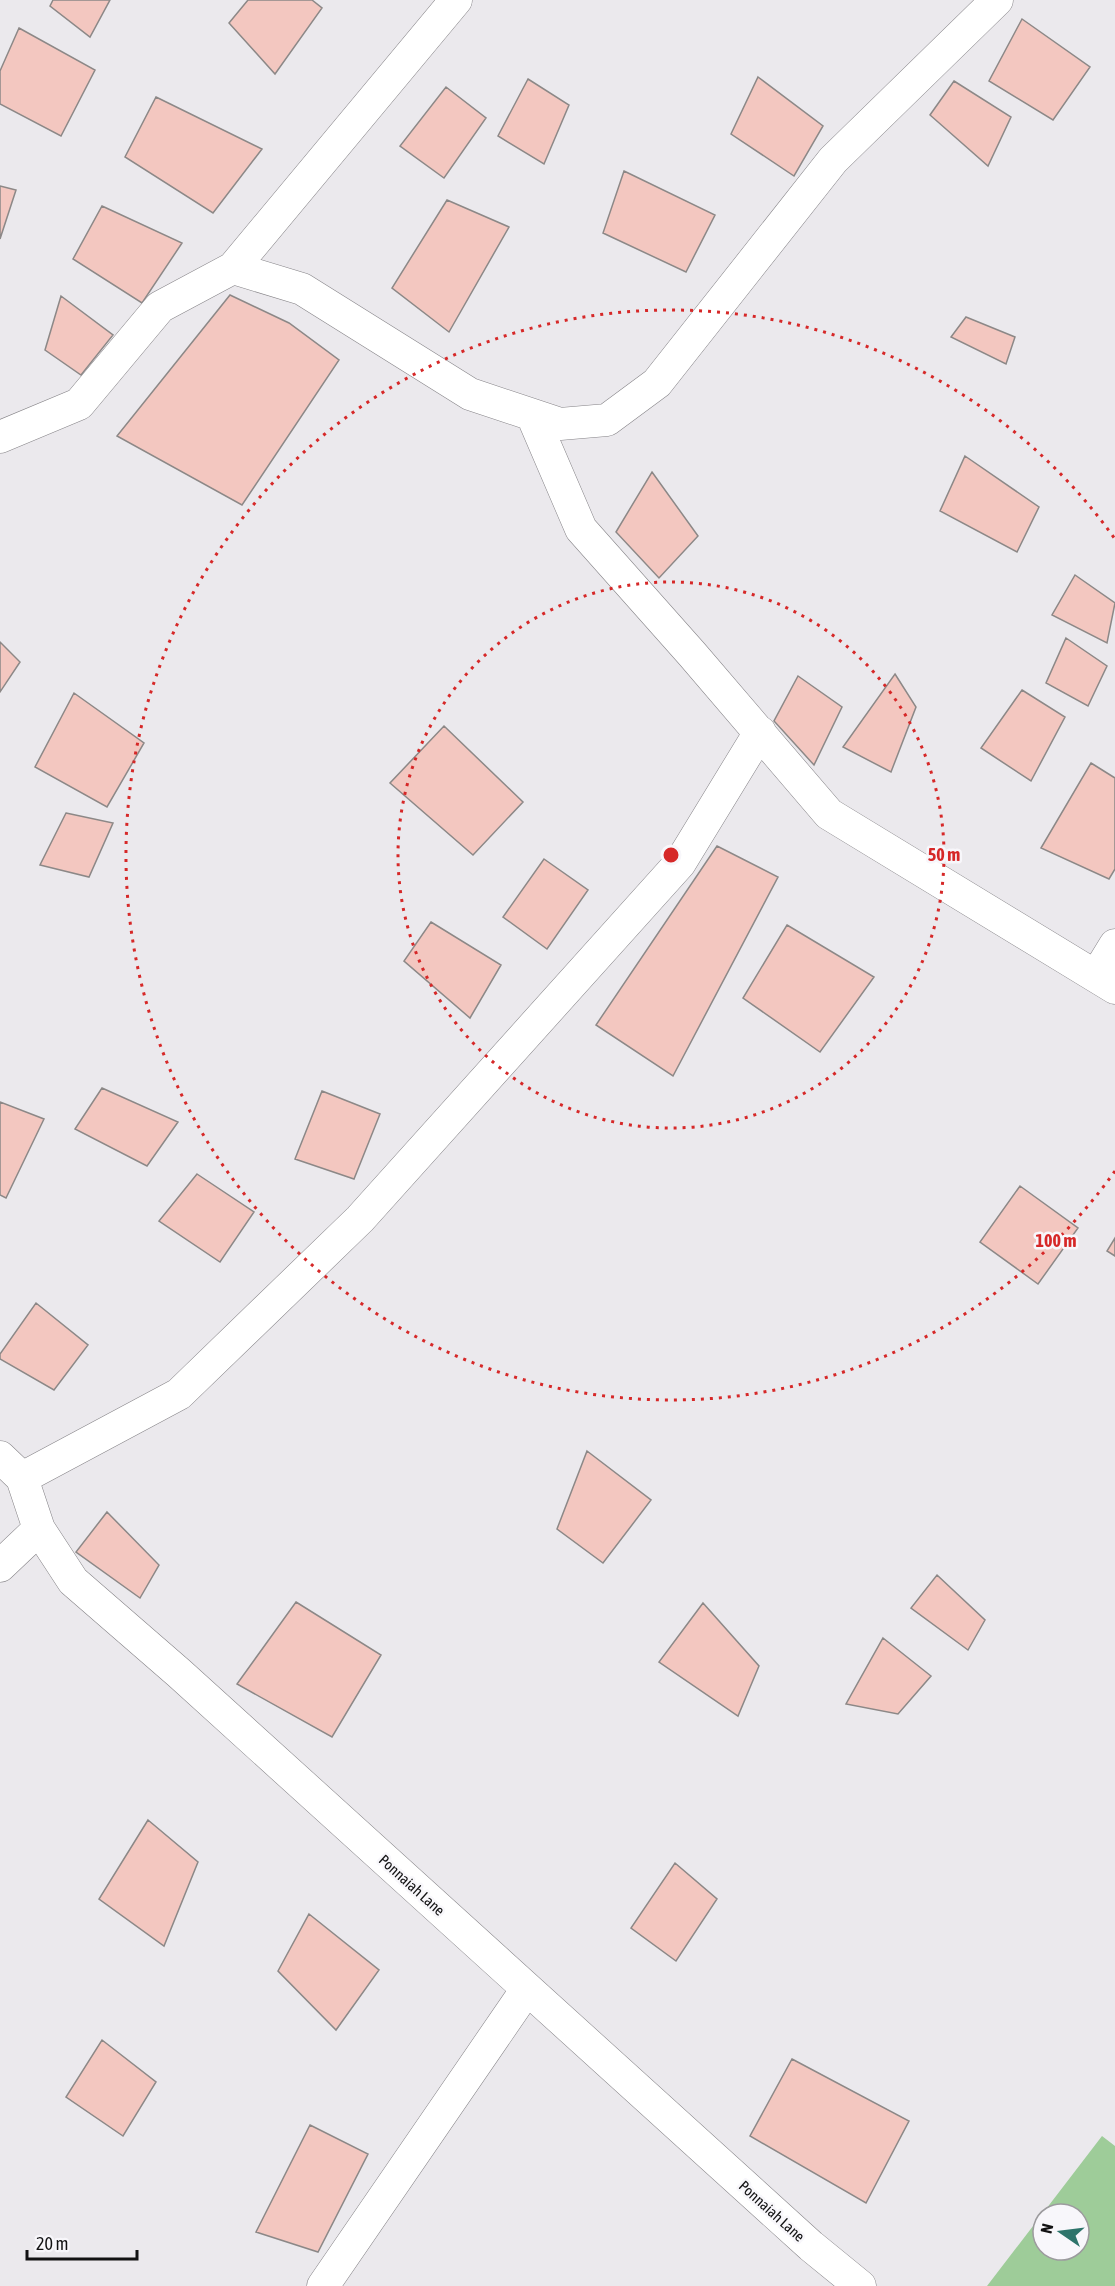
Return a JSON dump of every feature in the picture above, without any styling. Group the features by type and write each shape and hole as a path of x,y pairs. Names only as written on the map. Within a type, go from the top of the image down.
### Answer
{"street":[{"path":"0,437 79,404 160,307 233,268 456,0"},
{"path":"233,268 302,289 470,394 560,424 607,420 657,383 833,160 997,0"},
{"path":"532,415 581,529 829,814 1106,982 1115,945"},
{"path":"11,1467 179,1394 360,1219 680,863 759,732"},
{"name":"Ponnaiah Lane","path":"11,1467 39,1529 73,1581 179,1673 810,2246 860,2286"},
{"path":"0,1566 39,1529"},
{"path":"323,2286 527,1989"}],"green space":[{"path":"1102,2136 1115,2146 1115,2286 987,2286 1031,2229 1031,2262 1091,2262 1091,2202 1051,2202"}],"building":[{"path":"53,0 110,0 90,37 50,6"},
{"path":"248,0 312,0 322,8 275,74 229,23"},
{"path":"1022,19 1090,67 1053,120 989,81"},
{"path":"19,28 95,70 61,136 0,104 0,71"},
{"path":"758,77 823,126 794,176 731,134"},
{"path":"528,79 569,105 544,164 498,136"},
{"path":"954,81 1011,117 988,166 930,115"},
{"path":"446,87 486,118 444,178 400,146"},
{"path":"156,97 262,149 213,213 125,157"},
{"path":"624,171 715,215 686,272 603,233"},
{"path":"0,186 16,190 0,239"},
{"path":"447,200 509,227 449,332 392,288"},
{"path":"102,206 182,243 142,303 73,259"},
{"path":"230,295 289,323 339,360 242,505 117,436"},
{"path":"61,296 113,335 81,375 45,350"},
{"path":"966,317 1015,337 1006,364 951,337"},
{"path":"965,456 1039,507 1017,552 940,511"},
{"path":"652,472 698,536 659,578 616,532"},
{"path":"1075,575 1115,603 1107,643 1052,615"},
{"path":"1066,638 1107,666 1088,706 1046,683"},
{"path":"0,642 20,662 0,692"},
{"path":"895,674 916,707 891,772 843,747"},
{"path":"798,676 842,707 814,765 774,721"},
{"path":"1022,690 1065,717 1031,781 981,748"},
{"path":"74,693 144,743 107,807 35,767"},
{"path":"444,726 523,802 473,855 390,783"},
{"path":"1091,763 1115,778 1115,869 1109,879 1041,848"},
{"path":"66,813 113,823 89,877 40,865"},
{"path":"717,846 778,877 673,1076 596,1025"},
{"path":"544,859 588,890 547,949 503,917"},
{"path":"431,922 501,965 470,1018 404,961"},
{"path":"787,925 874,977 820,1052 743,998"},
{"path":"102,1088 178,1122 147,1166 75,1129"},
{"path":"322,1091 380,1114 354,1179 295,1159"},
{"path":"0,1102 44,1119 6,1198 0,1195"},
{"path":"197,1174 254,1212 220,1262 159,1221"},
{"path":"1020,1186 1078,1228 1038,1284 980,1242"},
{"path":"1115,1238 1115,1256 1107,1251"},
{"path":"36,1303 88,1345 54,1390 0,1359 0,1354"},
{"path":"587,1451 651,1500 603,1563 557,1529"},
{"path":"107,1512 159,1565 140,1598 76,1552"},
{"path":"937,1575 985,1620 968,1650 911,1608"},
{"path":"296,1602 381,1655 332,1737 237,1684"},
{"path":"703,1603 759,1666 738,1716 659,1662"},
{"path":"883,1638 931,1676 898,1714 846,1704"},
{"path":"148,1820 198,1862 164,1946 99,1899"},
{"path":"675,1863 717,1899 676,1961 631,1928"},
{"path":"309,1914 379,1970 336,2030 278,1971"},
{"path":"102,2040 156,2082 123,2136 66,2097"},
{"path":"792,2059 909,2121 866,2203 750,2136"},
{"path":"310,2125 368,2154 318,2252 256,2232"}]}
